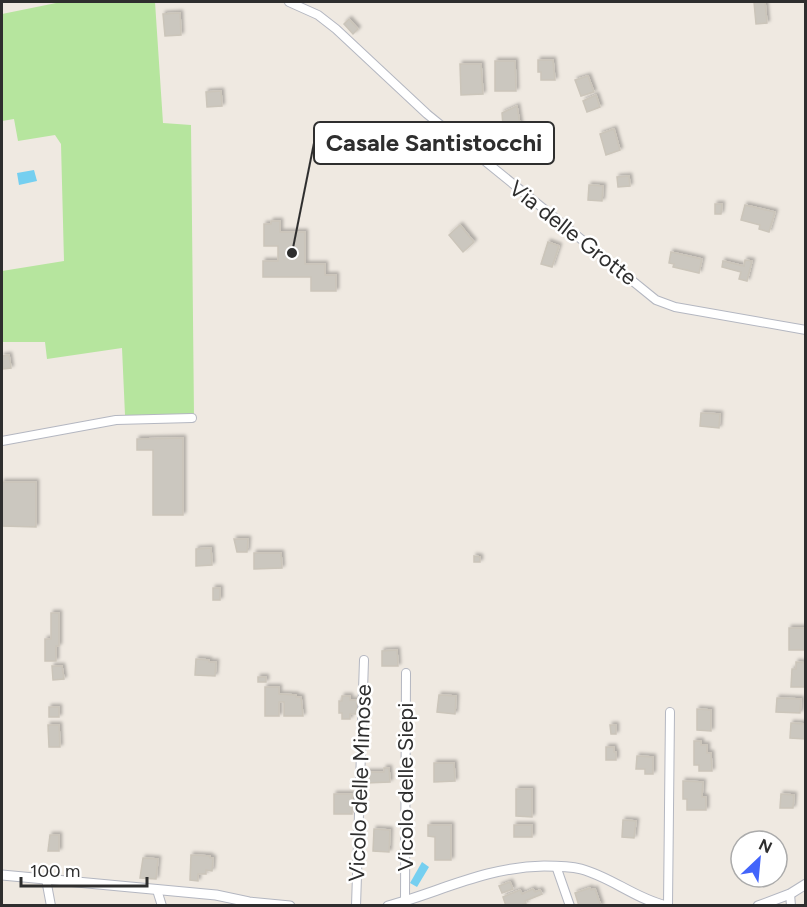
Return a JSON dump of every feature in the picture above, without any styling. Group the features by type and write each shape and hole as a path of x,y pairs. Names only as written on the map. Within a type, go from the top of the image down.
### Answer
{"street":[{"name":"Via delle Grotte","path":"289,2 318,15 336,29 427,114 656,300 675,306 806,330"},
{"path":"2,441 116,420 192,418"},
{"name":"Vicolo delle Mimose","path":"356,906 364,660"},
{"name":"Vicolo delle Siepi","path":"405,900 406,673"},
{"path":"388,906 455,882 495,872 555,866 576,867 588,871 632,894 667,906 670,712"},
{"path":"555,866 570,906"},
{"path":"2,875 216,895 257,903 290,906"},
{"path":"46,879 51,906"},
{"path":"758,906 790,894 806,884"},
{"path":"157,890 162,906"},
{"path":"790,894 791,906"}],"green space":[{"path":"61,2 155,2 163,123 191,125 194,415 125,415 122,348 47,359 45,342 2,342 2,271 64,261 61,144 55,135 18,141 14,119 2,121 2,14"}],"water":[{"path":"34,170 37,181 19,185 17,173"},
{"path":"422,862 429,867 417,887 410,883"}],"building":[{"path":"754,2 765,2 767,23 756,24"},
{"path":"180,13 181,35 165,36 163,14"},
{"path":"349,19 358,29 353,34 344,24"},
{"path":"538,60 553,60 555,80 541,80"},
{"path":"495,61 515,61 516,91 495,91"},
{"path":"460,64 481,64 483,94 461,95"},
{"path":"588,76 594,92 581,96 575,80"},
{"path":"221,91 222,106 207,107 206,92"},
{"path":"596,95 600,107 587,112 583,101"},
{"path":"517,106 521,131 503,126 502,113"},
{"path":"614,129 620,150 606,155 600,134"},
{"path":"629,176 630,186 618,187 617,177"},
{"path":"589,185 603,186 602,201 588,200"},
{"path":"715,204 722,204 721,214 715,214"},
{"path":"745,205 775,212 769,232 759,229 760,225 741,220"},
{"path":"271,221 280,221 280,232 305,232 305,264 325,264 325,275 336,275 336,291 311,291 311,277 263,277 263,261 278,261 278,246 264,246 264,224 271,224"},
{"path":"460,225 474,242 463,252 449,235"},
{"path":"548,242 559,246 552,267 541,264"},
{"path":"671,252 702,259 699,273 673,267 674,264 669,263"},
{"path":"745,260 752,261 747,281 739,279 741,272 722,267 723,261 744,266"},
{"path":"9,355 11,368 3,369 2,356"},
{"path":"701,413 720,414 719,428 700,426"},
{"path":"183,438 183,515 153,515 153,450 137,450 137,439"},
{"path":"2,482 36,482 36,527 2,526"},
{"path":"234,539 248,539 247,552 237,552"},
{"path":"211,548 212,565 196,566 196,549"},
{"path":"254,553 281,553 282,568 254,569"},
{"path":"474,556 480,557 480,562 474,562"},
{"path":"213,588 220,588 220,600 213,600"},
{"path":"51,613 59,613 59,646 56,646 56,661 45,661 45,639 51,639"},
{"path":"789,628 806,628 806,650 789,650"},
{"path":"397,650 398,666 382,666 382,651"},
{"path":"196,659 216,662 215,676 195,675"},
{"path":"796,662 806,663 806,687 791,687 792,669 796,669"},
{"path":"52,666 62,666 64,679 53,680"},
{"path":"258,677 266,677 266,682 258,682"},
{"path":"265,687 279,687 279,694 301,697 303,716 284,716 284,702 279,702 279,716 265,716"},
{"path":"439,695 456,696 455,714 437,712"},
{"path":"342,696 350,696 350,700 357,700 356,714 350,714 350,719 342,719 342,713 339,713 339,701 342,701"},
{"path":"777,698 801,699 800,713 776,712"},
{"path":"49,707 59,707 59,717 49,717"},
{"path":"697,709 711,710 711,731 697,730"},
{"path":"791,723 806,724 806,739 790,738"},
{"path":"48,725 59,725 60,747 49,747"},
{"path":"610,725 616,725 616,734 611,734"},
{"path":"694,741 701,741 701,745 707,745 707,753 711,753 712,771 699,771 699,765 694,765"},
{"path":"606,747 614,747 616,760 606,760"},
{"path":"637,756 653,757 653,774 645,774 645,769 636,769"},
{"path":"434,763 454,763 455,781 434,782"},
{"path":"384,768 389,768 390,782 366,783 366,772 384,772"},
{"path":"683,781 703,782 702,797 706,797 706,810 687,810 687,799 683,799"},
{"path":"516,789 532,789 532,817 516,816"},
{"path":"334,794 352,794 352,814 334,814"},
{"path":"781,794 794,795 793,808 780,808"},
{"path":"623,820 636,821 634,838 622,837"},
{"path":"428,825 451,825 451,860 435,860 435,837 428,836"},
{"path":"514,825 532,825 532,837 514,837"},
{"path":"374,829 390,830 389,852 373,851"},
{"path":"50,835 59,835 59,851 48,851"},
{"path":"191,855 213,858 212,871 206,870 206,874 198,874 198,881 190,880"},
{"path":"143,858 158,859 156,879 140,878"},
{"path":"510,882 513,889 502,893 499,886"},
{"path":"590,888 595,889 601,906 579,906 575,893"},
{"path":"533,889 535,892 540,890 542,894 519,906 506,906 503,897 520,890 522,894"}],"place":[{"name":"Casale Santistocchi","path":"292,253"}]}
